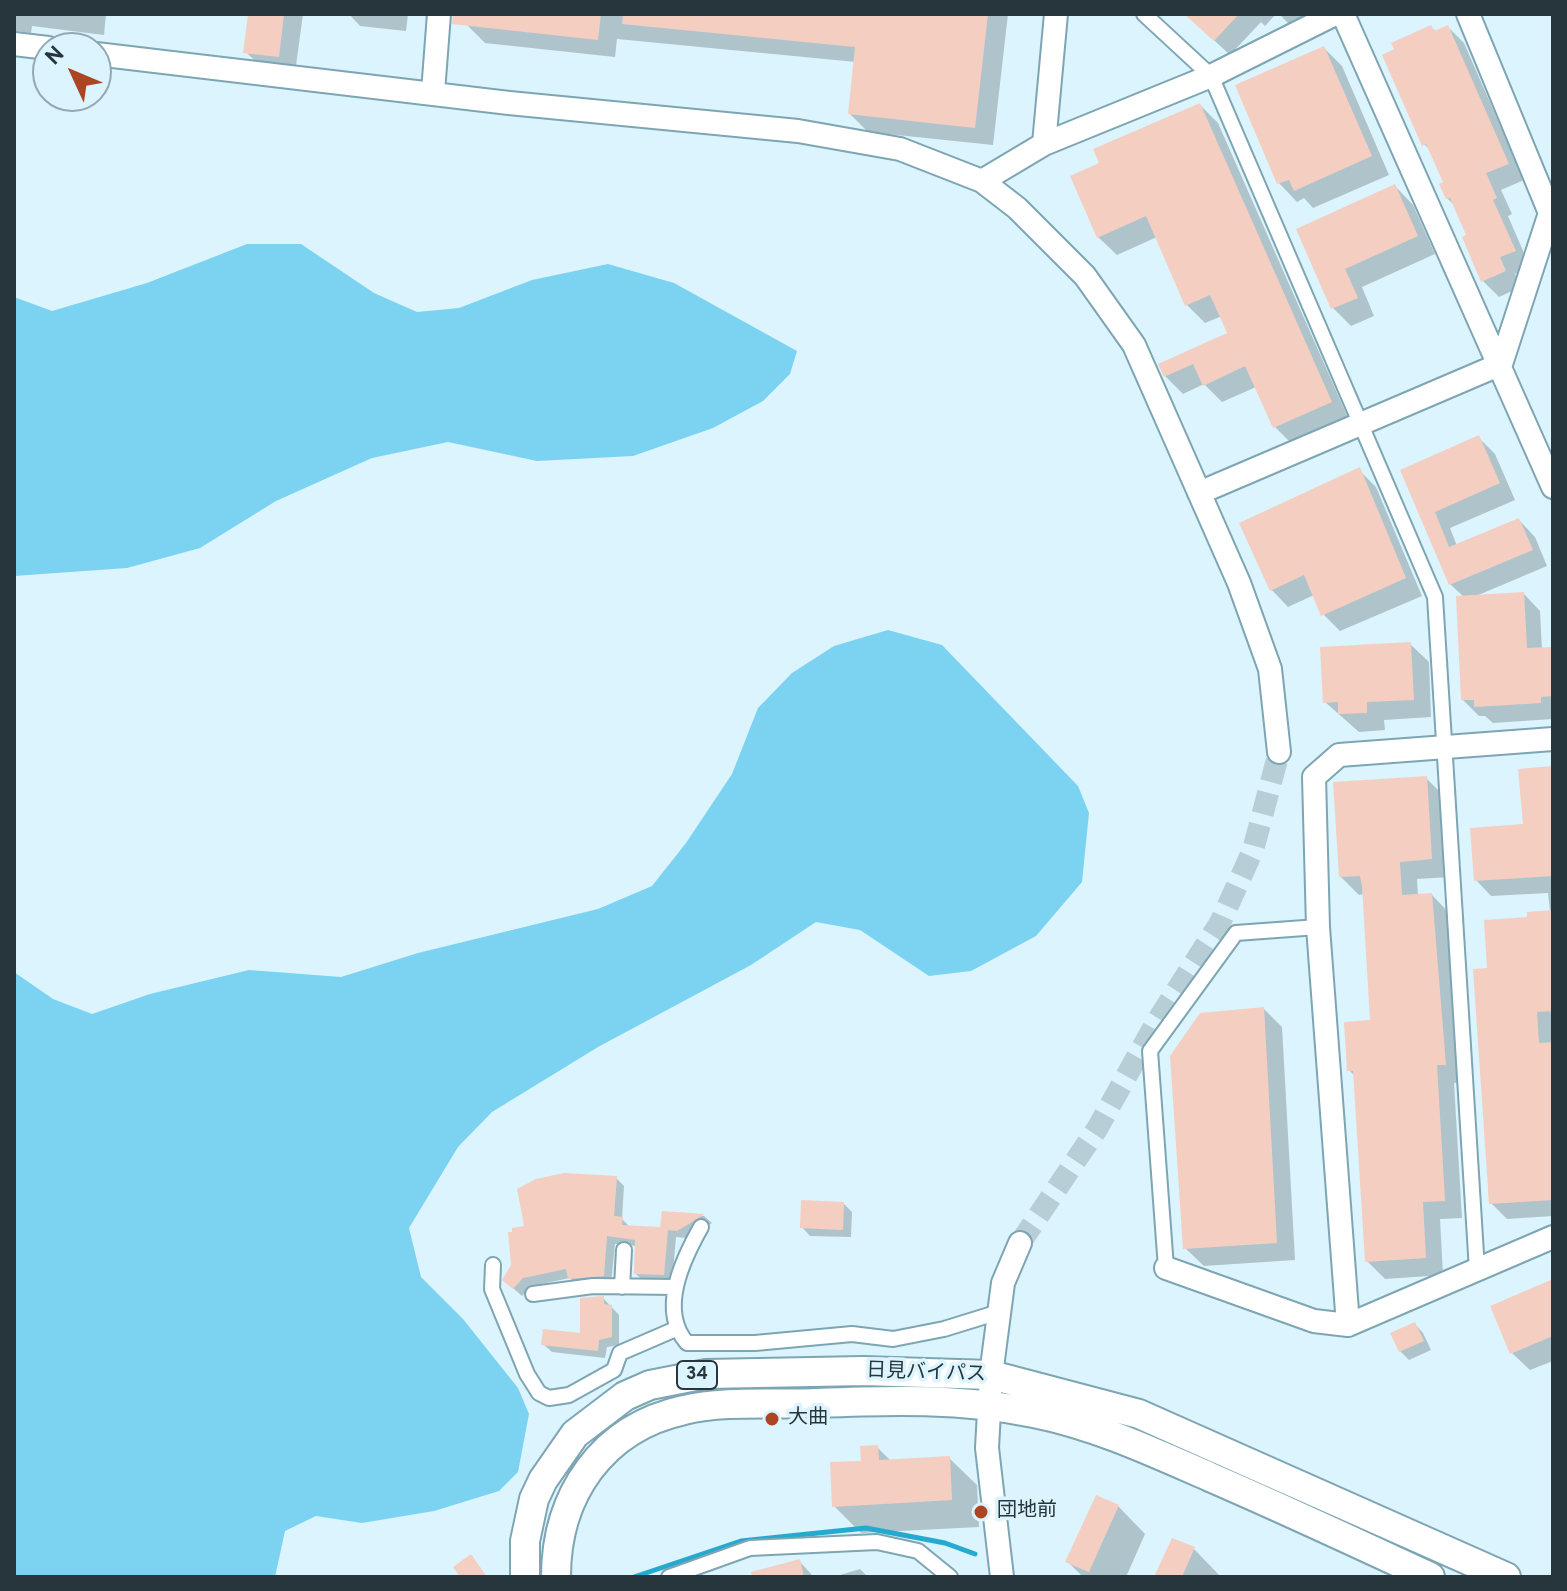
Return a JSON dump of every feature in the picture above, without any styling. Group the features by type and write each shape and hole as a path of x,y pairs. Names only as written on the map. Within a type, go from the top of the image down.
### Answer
{"highway":[{"name":"日見バイパス","path":"525,1577 525,1541 534,1499 553,1462 575,1434 602,1411 650,1385 706,1374 863,1371 991,1375 1139,1414 1506,1577"},
{"name":"日見バイパス","path":"556,1577 556,1550 565,1514 581,1478 601,1452 644,1423 704,1407 872,1401 942,1401 1035,1413 1127,1440 1430,1577"}],"street":[{"path":"433,92 439,14"},
{"path":"1044,144 1056,14"},
{"path":"1144,14 1211,76 1435,597 1477,1270"},
{"path":"982,181 1044,144 1211,76 1335,14"},
{"path":"1343,14 1553,487"},
{"path":"1199,493 1501,364 1550,213 1468,14"},
{"path":"112,56 798,131 900,149 982,181 1039,229 1108,305 1134,345 1239,583 1270,669 1279,752"},
{"path":"1348,1325 1318,927 1314,777 1339,755 1553,739"},
{"path":"1318,927 1236,933 1150,1051 1166,1268 1314,1321 1348,1325 1553,1237"},
{"path":"701,1227 687,1252 676,1287 674,1312 678,1328 687,1343 755,1343 852,1334 893,1339 944,1329 999,1312"},
{"path":"1002,1577 987,1448 991,1375 1003,1283 1020,1243"},
{"path":"622,1287 624,1250"},
{"path":"493,1265 492,1289 527,1374 539,1393 549,1398 569,1395 614,1370 620,1353 678,1328"},
{"path":"533,1294 593,1286 676,1287"},
{"path":"669,1577 750,1548 877,1542 918,1551 950,1577"}],"shaded area":[{"path":"247,244 301,244 374,293 417,312 459,308 532,280 608,264 674,283 797,351 790,374 763,401 713,428 633,456 537,461 448,442 372,458 276,501 200,548 127,568 14,576 14,297 52,311 147,283"},
{"path":"888,630 942,645 1078,786 1089,813 1082,882 1036,936 971,971 929,976 860,930 816,922 751,965 598,1047 492,1112 458,1147 409,1228 421,1277 463,1319 518,1388 529,1414 518,1472 499,1491 434,1511 362,1523 316,1516 285,1531 275,1577 14,1577 14,972 53,999 92,1014 150,994 249,970 341,977 418,953 598,909 652,886 686,843 732,774 758,708 792,673 834,646"}],"building":[{"path":"248,14 284,14 279,57 243,53"},
{"path":"453,14 601,14 598,40 452,24"},
{"path":"623,14 988,14 975,128 848,114 855,47 622,24"},
{"path":"1184,14 1239,14 1214,41"},
{"path":"1431,25 1434,31 1448,25 1509,164 1486,173 1497,198 1493,200 1516,251 1500,257 1506,271 1481,282 1450,198 1446,199 1439,184 1443,182 1426,144 1422,146 1382,55 1394,49 1391,43"},
{"path":"1324,46 1372,156 1294,191 1289,180 1277,184 1235,85"},
{"path":"1200,103 1332,402 1273,428 1245,366 1203,386 1193,364 1164,377 1158,364 1227,333 1210,295 1185,306 1146,216 1097,238 1070,176 1099,163 1093,149"},
{"path":"1395,184 1418,236 1345,269 1358,298 1331,309 1296,229"},
{"path":"1479,435 1500,483 1435,512 1449,547 1519,518 1533,550 1449,585 1400,470"},
{"path":"1360,467 1406,578 1321,616 1304,575 1270,591 1239,523"},
{"path":"1524,592 1527,648 1553,647 1553,696 1541,697 1541,703 1474,707 1474,700 1461,700 1456,596"},
{"path":"1411,642 1414,700 1367,702 1367,713 1338,714 1338,702 1323,703 1320,647"},
{"path":"1553,766 1553,876 1474,881 1470,828 1523,824 1518,769"},
{"path":"1427,776 1432,859 1400,862 1402,895 1432,893 1446,1065 1437,1065 1445,1201 1423,1202 1426,1258 1365,1262 1353,1071 1347,1071 1344,1022 1370,1020 1362,886 1360,876 1339,877 1333,782"},
{"path":"1553,910 1553,1011 1537,1012 1539,1043 1553,1042 1553,1200 1489,1204 1473,969 1487,968 1484,920 1527,917 1527,912"},
{"path":"1264,1007 1277,1243 1183,1249 1170,1056 1200,1013"},
{"path":"564,1173 617,1176 614,1216 623,1217 622,1225 660,1227 662,1211 705,1214 677,1231 668,1230 664,1275 634,1274 635,1240 607,1236 604,1276 568,1279 566,1269 523,1278 513,1289 502,1280 511,1265 508,1232 524,1226 517,1189 536,1179"},
{"path":"801,1200 844,1202 843,1230 800,1228"},
{"path":"1553,1279 1553,1336 1510,1354 1490,1306"},
{"path":"604,1296 604,1304 612,1305 612,1337 599,1340 598,1351 541,1345 543,1329 580,1333 580,1298"},
{"path":"1415,1322 1424,1341 1399,1352 1390,1333"},
{"path":"878,1445 879,1460 950,1456 952,1500 832,1507 830,1462 861,1461 860,1446"},
{"path":"1096,1495 1119,1505 1089,1572 1065,1562"},
{"path":"1172,1538 1195,1547 1182,1577 1154,1577"},
{"path":"471,1554 487,1577 460,1577 453,1567"},
{"path":"800,1559 804,1577 752,1577 751,1572"}],"waterway":[{"path":"634,1577 741,1541 866,1528 945,1543 975,1554"}],"tunnel":[{"path":"1020,1243 1097,1129 1157,1021 1220,923 1253,850 1279,752"}],"place":[{"name":"大曲","path":"772,1419"},
{"name":"団地前","path":"981,1512"}]}
